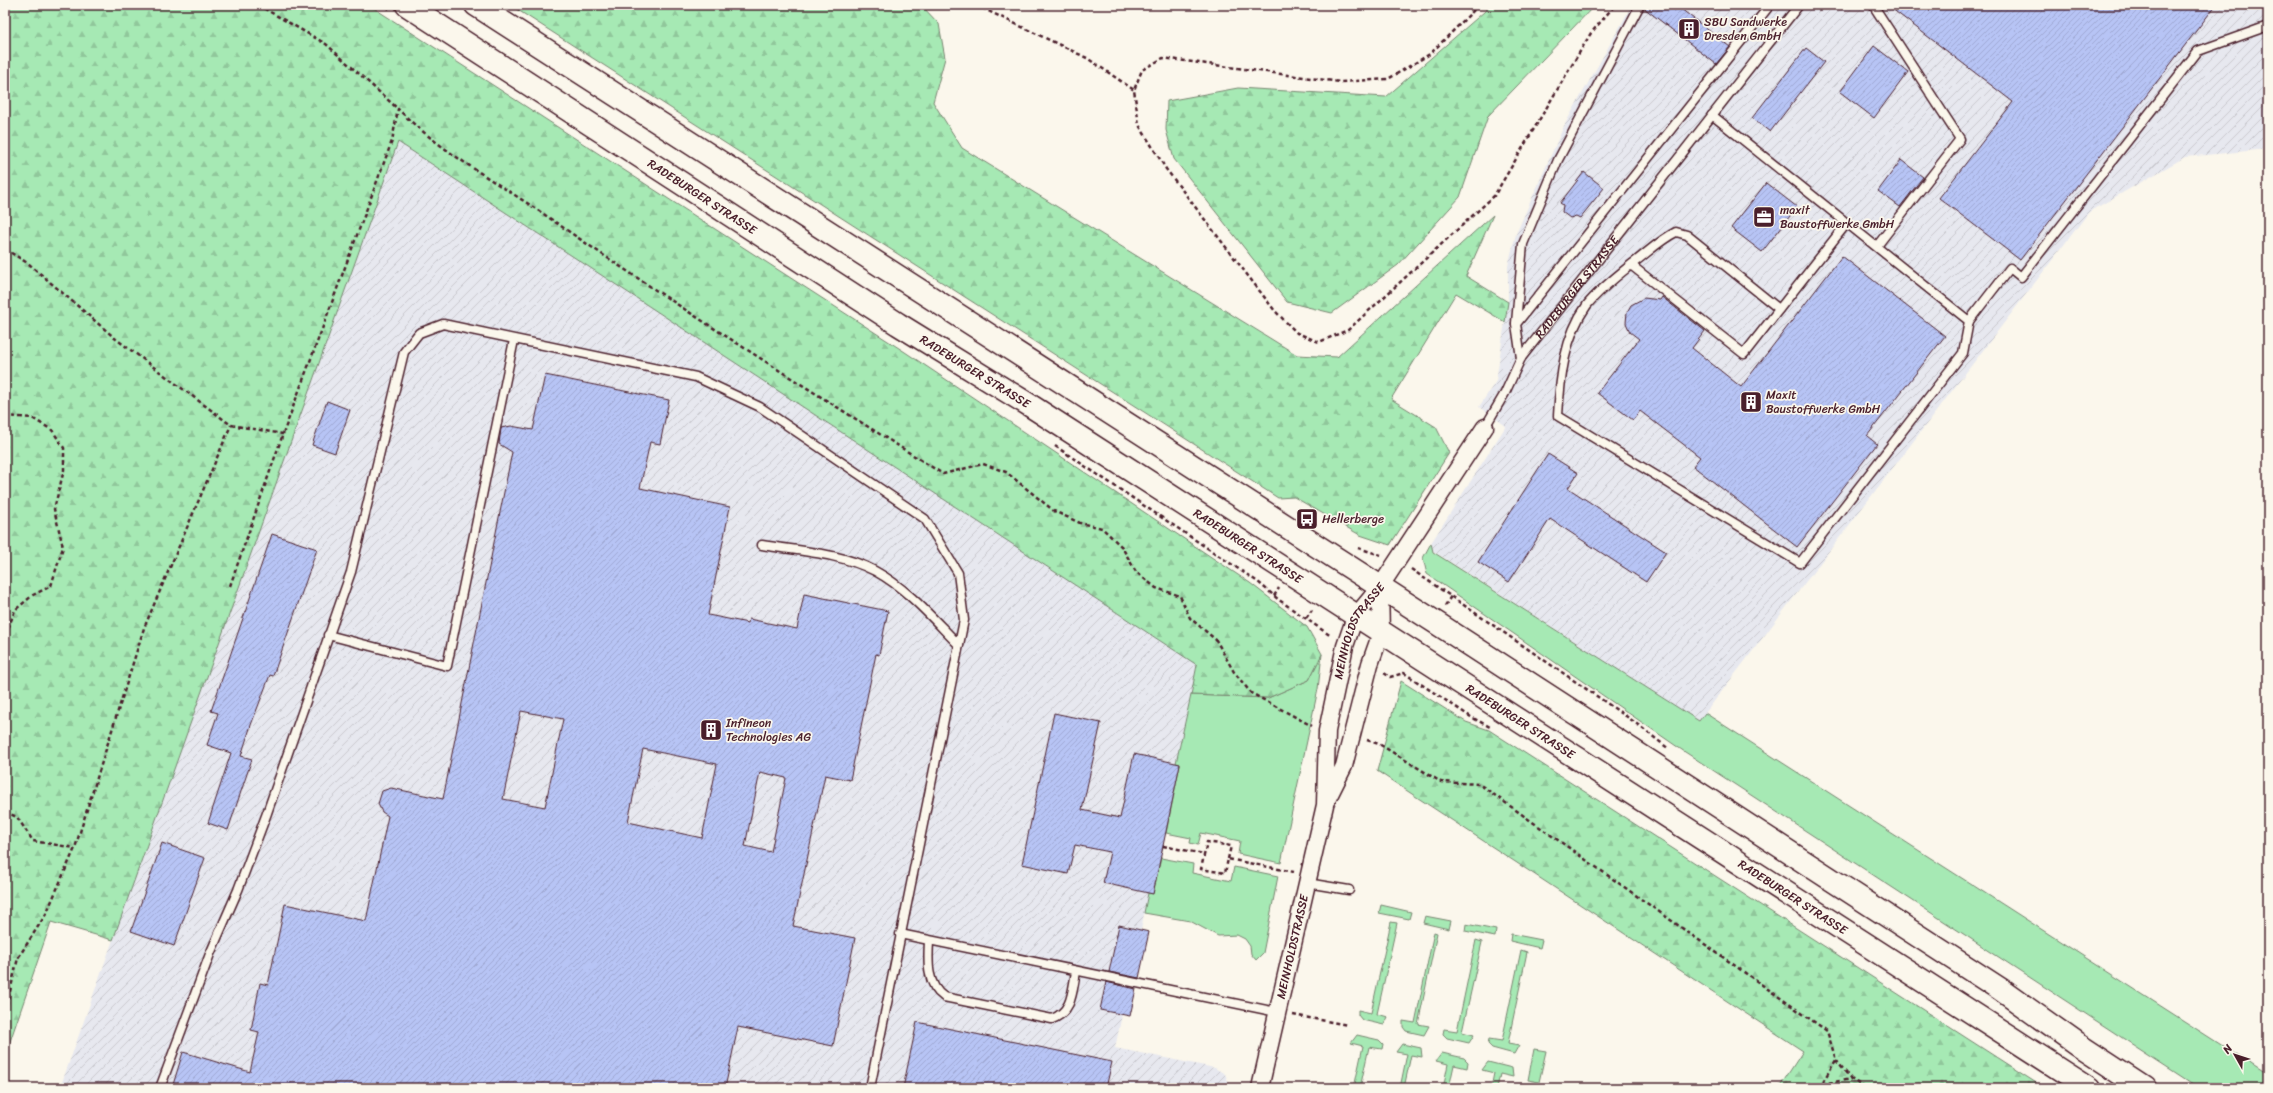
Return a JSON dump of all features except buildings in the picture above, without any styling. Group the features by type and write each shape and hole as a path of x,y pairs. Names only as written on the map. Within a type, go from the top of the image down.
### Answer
{"main road":[{"name":"RADEBURGER STRASSE","path":"407,5 898,324 1031,406 1355,617 2089,1088"},
{"path":"476,5 1380,587 1993,985 2077,1044 2144,1088"}],"street":[{"name":"RADEBURGER STRASSE","path":"1380,587 1485,427"},
{"name":"MEINHOLDSTRASSE","path":"1260,1088 1325,805 1327,731 1345,646 1355,617 1380,587"},
{"name":"MEINHOLDSTRASSE","path":"1325,805 1344,766 1370,664 1381,633 1380,587"}],"lane":[{"path":"1521,358 1516,324 1523,244 1558,160 1640,5"},
{"path":"1516,324 1770,5"},
{"name":"RADEBURGER STRASSE","path":"1485,427 1505,393 1521,358 1799,5"},
{"path":"1874,5 1960,139 1877,246"},
{"path":"1779,309 1687,235 1676,232 1663,239 1616,277 1587,306 1570,338 1560,379 1558,416 1800,563 1963,353 1969,321 2010,268 2021,277 2198,51 2268,26"},
{"path":"1712,115 1969,321"},
{"path":"1631,265 1744,354 1847,223"},
{"path":"160,1088 210,954 238,890 267,813 351,572 404,352 419,333 443,324 696,377 760,407 925,519 958,573 964,620 870,1088"},
{"path":"328,635 447,666 514,340"},
{"path":"762,545 837,558 875,571 916,600 959,645"},
{"path":"1308,879 1349,890"},
{"path":"900,934 1076,972 1277,1012"},
{"path":"929,940 927,964 930,977 939,993 944,997 1052,1019 1062,1016 1068,1006 1076,972"}],"path":[{"path":"258,5 326,44 436,144 519,197 650,288 943,474 983,464 1006,472 1054,511 1080,524 1102,528 1122,547 1136,572 1156,588 1180,596 1190,618 1216,640 1234,672 1250,693 1319,730"},
{"path":"976,5 1087,58 1134,90"},
{"path":"1479,5 1430,54 1388,80 1340,82 1163,58 1142,70 1134,90 1139,125 1166,169 1275,311 1297,333 1320,342 1348,330 1494,196 1591,33 1615,5"},
{"path":"230,586 283,434 392,141 398,109"},
{"path":"5,249 29,264 116,339 231,425 283,434"},
{"path":"5,416 32,418 52,430 64,448 64,470 54,509 63,547 51,586 33,595 15,610 5,637"},
{"path":"5,1012 18,958 46,914 75,848 144,628 231,425"},
{"path":"1274,596 1279,587"},
{"path":"1390,677 1404,673 1471,717 1495,729"},
{"path":"1366,740 1379,744 1440,782 1479,784 1827,1031 1836,1060 1851,1079 1865,1088"},
{"path":"5,812 17,817 33,841 75,848"},
{"path":"1207,842 1231,846 1228,859 1226,873 1201,869 1207,842"},
{"path":"1163,846 1204,854"},
{"path":"1228,859 1308,879"},
{"path":"1277,1012 1348,1025"},
{"path":"1819,1088 1836,1060"},
{"path":"1822,1084 1851,1079"}],"shaded area":[{"path":"1632,5 2268,5 2268,149 2185,157 2089,212 1699,721 1433,551 1431,543 1506,426 1479,407 1496,381 1508,302 1508,266 1516,234 1564,126"},
{"path":"398,142 1197,665 1176,763 1180,764 1166,833 1153,894 1148,893 1141,930 1149,932 1130,1016 1122,1015 1115,1048 1215,1068 1225,1074 1231,1088 60,1088"}],"green space":[{"path":"5,5 369,5 905,352 1250,583 1307,627 1322,654 1309,680 1268,698 1191,695 1197,665 398,142 113,940 51,922 5,1056"},
{"path":"510,5 921,5 939,24 945,58 933,102 962,148 1297,355 1337,357 1493,215 1466,276 1508,302 1505,322 1456,293 1391,399 1436,427 1449,453 1390,545 1360,535 1294,497 1278,498"},
{"path":"1492,5 1595,5 1488,116 1460,197 1398,265 1332,313 1287,302 1174,159 1166,130 1167,101 1238,88 1386,97"},
{"path":"1431,543 1433,552 1699,721 1705,713 2268,1075 2268,1088 2199,1088 1682,750 1427,574 1423,558"},
{"path":"1322,654 1318,689 1281,863 1238,854 1240,841 1201,833 1198,845 1190,843 1191,838 1166,833 1180,764 1176,763 1191,695 1268,698 1309,680"},
{"path":"1401,681 1466,722 1489,730 2044,1088 1779,1088 1803,1051 1377,771"},
{"path":"1161,858 1193,864 1192,873 1231,881 1234,867 1278,876 1263,953 1256,960 1251,954 1250,946 1245,939 1237,935 1218,936 1190,921 1144,913 1148,893 1153,893"},
{"path":"1381,905 1411,912 1409,919 1379,913"},
{"path":"1425,916 1451,921 1449,929 1423,923"},
{"path":"1391,922 1397,923 1377,1014 1388,1017 1384,1025 1362,1020 1358,1015 1358,1010 1371,1013"},
{"path":"1466,924 1496,930 1495,937 1465,931"},
{"path":"1434,932 1437,933 1418,1024 1429,1026 1424,1035 1406,1031 1403,1027 1403,1021 1415,1023"},
{"path":"1511,934 1542,940 1540,948 1510,941"},
{"path":"1476,940 1482,942 1462,1032 1474,1035 1469,1043 1447,1038 1443,1034 1444,1029 1457,1031"},
{"path":"1521,950 1527,952 1508,1043 1519,1045 1514,1054 1492,1048 1488,1044 1489,1039 1502,1041"},
{"path":"1357,1035 1379,1040 1383,1044 1382,1049 1369,1047 1360,1088 1354,1088 1363,1046 1351,1043"},
{"path":"1402,1044 1421,1048 1422,1057 1411,1055 1404,1088 1400,1088 1407,1054 1396,1052"},
{"path":"1534,1049 1546,1051 1539,1082 1528,1080"},
{"path":"1442,1053 1464,1058 1468,1062 1467,1068 1454,1065 1449,1088 1443,1088 1448,1064 1436,1061"},
{"path":"1488,1062 1512,1068 1513,1077 1500,1074 1497,1088 1491,1088 1494,1073 1482,1070"}],"place":[{"name":"SBU Sandwerke Dresden GmbH","path":"1689,29"},
{"name":"maxit Baustoffwerke GmbH","path":"1764,217"},
{"name":"Maxit Baustoffwerke GmbH","path":"1751,402"},
{"name":"Hellerberge","path":"1307,519"},
{"name":"Infineon Technologies AG","path":"711,730"}]}
